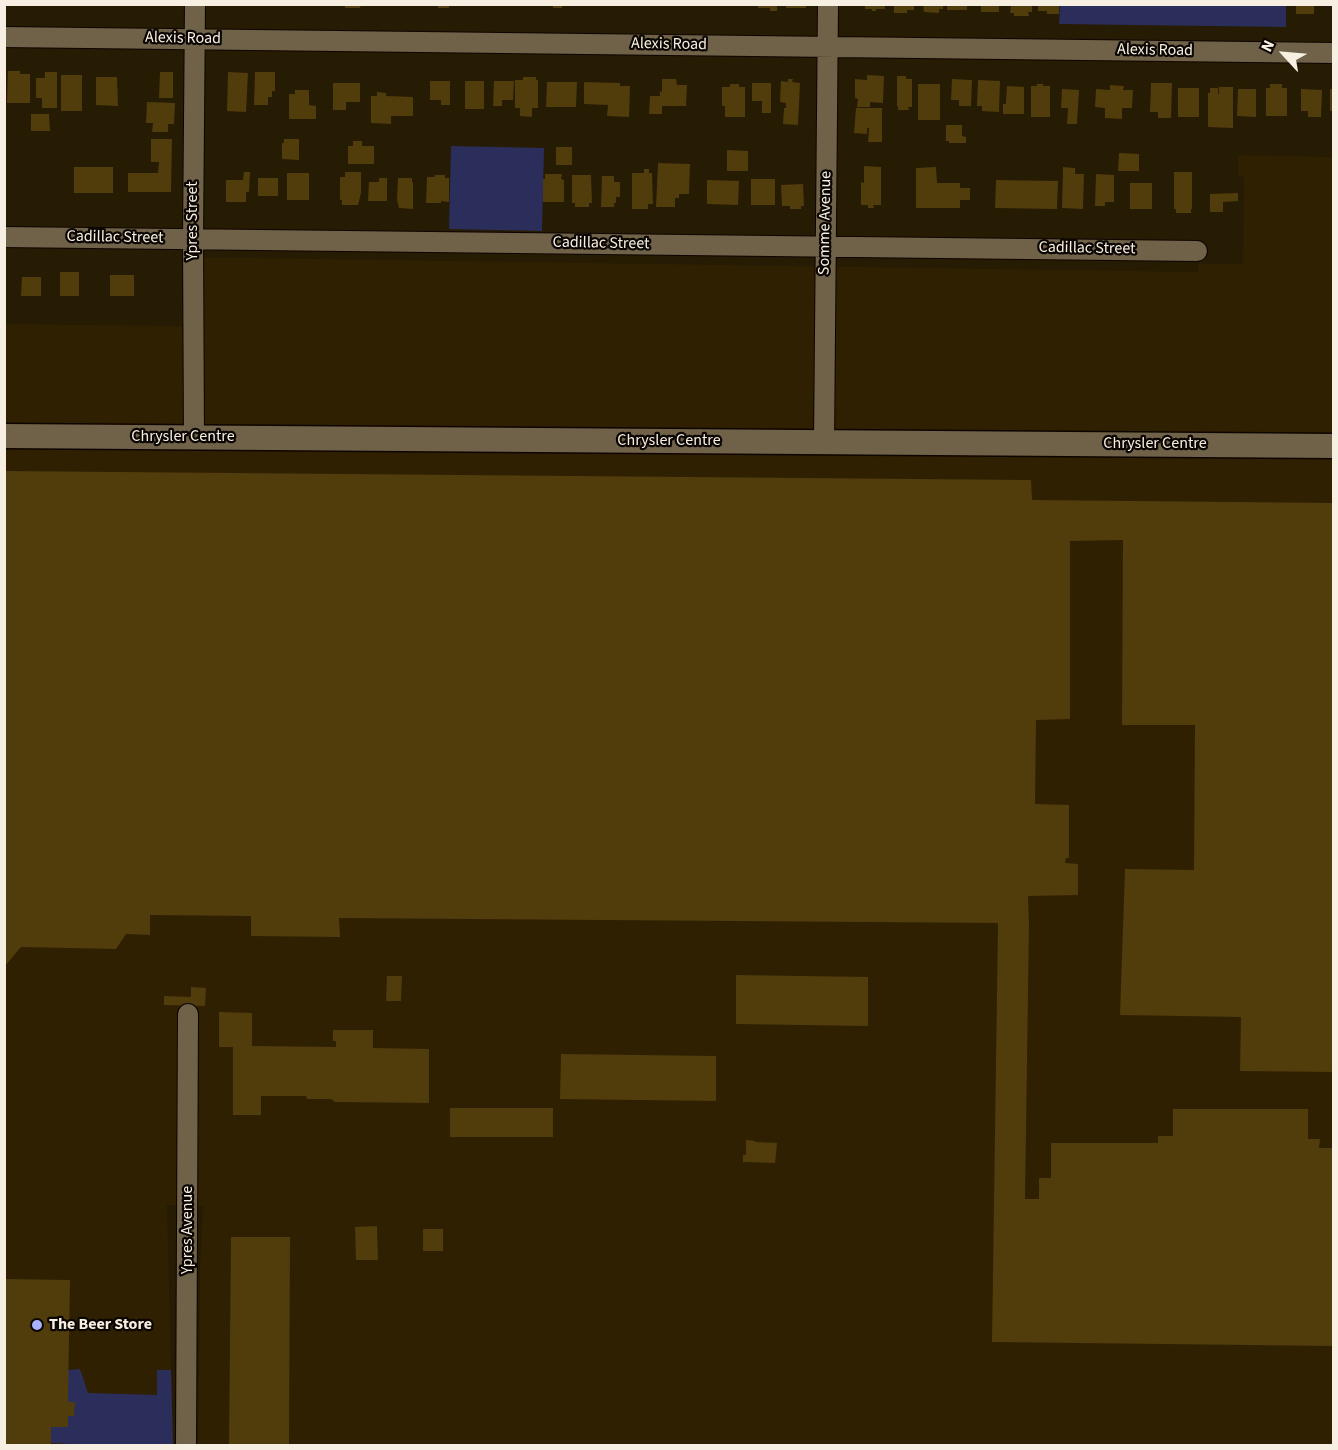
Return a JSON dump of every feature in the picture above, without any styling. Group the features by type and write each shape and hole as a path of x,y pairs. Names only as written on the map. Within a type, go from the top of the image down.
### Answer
{"street":[{"name":"Ypres Street","path":"194,437 195,4"},
{"name":"Somme Avenue","path":"824,442 828,4"},
{"name":"Alexis Road","path":"4,37 1334,53"},
{"name":"Cadillac Street","path":"4,237 1197,251"},
{"name":"Chrysler Centre","path":"4,436 1334,446"},
{"name":"Ypres Avenue","path":"186,1446 188,1014"}],"shaded area":[{"path":"1060,5 1286,5 1286,27 1059,24"},
{"path":"451,146 544,148 542,231 449,229"},
{"path":"1238,155 1333,157 1333,1445 198,1445 203,1206 167,1205 173,1445 5,1446 5,324 182,326 185,257 1199,272 1198,264 1243,264 1244,177 1238,176"},
{"path":"80,1369 88,1393 157,1395 157,1370 171,1370 173,1445 113,1446 51,1443 51,1427 68,1427 68,1416 74,1416 74,1403 68,1402 68,1370"}],"building":[{"path":"345,4 361,4 360,8 345,8"},
{"path":"438,4 449,4 449,8 438,8"},
{"path":"553,4 562,4 562,8 553,8"},
{"path":"758,4 777,4 777,11 770,11 770,8 758,8"},
{"path":"865,4 885,4 885,9 872,11 872,9 865,9"},
{"path":"894,4 914,4 914,10 907,10 907,13 894,13"},
{"path":"923,4 943,4 943,9 939,9 939,13 924,12"},
{"path":"947,4 967,4 967,10 947,10"},
{"path":"981,4 999,4 999,12 981,12"},
{"path":"1296,4 1314,4 1314,14 1296,14"},
{"path":"786,5 806,5 806,8 786,8"},
{"path":"1011,5 1032,5 1032,12 1028,12 1029,16 1014,16 1014,13 1010,13"},
{"path":"1038,5 1059,5 1059,14 1038,11"},
{"path":"8,71 30,74 30,103 7,103"},
{"path":"45,72 57,72 57,108 42,108 42,98 36,98 36,78 45,78"},
{"path":"160,72 173,72 173,98 159,98"},
{"path":"228,72 248,73 246,112 227,111"},
{"path":"255,72 275,72 275,91 272,91 272,97 268,97 268,105 254,105"},
{"path":"61,75 82,75 82,111 61,111"},
{"path":"867,75 884,76 883,103 870,102 870,107 857,107 855,79 867,80"},
{"path":"897,76 912,79 912,107 908,107 909,110 898,110"},
{"path":"96,77 117,77 118,106 96,105"},
{"path":"523,77 536,77 538,80 538,108 532,108 532,117 520,116 520,108 515,108 515,80 523,80"},
{"path":"662,79 676,79 677,85 687,85 686,106 662,106 662,114 649,114 650,96 660,96"},
{"path":"788,79 800,83 798,125 783,124 786,103 780,102 781,81 788,82"},
{"path":"952,79 972,80 971,106 959,106 959,100 951,100"},
{"path":"978,80 1000,81 999,112 982,111 982,106 977,106"},
{"path":"430,81 450,81 450,105 441,105 441,100 430,100"},
{"path":"465,81 484,81 484,109 465,109"},
{"path":"494,81 514,81 513,100 502,100 502,106 493,106"},
{"path":"547,82 577,82 576,107 546,107"},
{"path":"584,82 620,83 620,86 630,86 629,117 607,116 608,105 584,104"},
{"path":"333,83 360,83 360,102 346,102 346,110 333,110"},
{"path":"752,83 771,83 771,113 762,113 762,101 752,101"},
{"path":"1151,83 1172,83 1171,118 1158,118 1158,112 1150,112"},
{"path":"730,84 745,87 745,117 725,117 725,106 722,106 722,87 730,87"},
{"path":"918,84 940,84 940,120 918,120"},
{"path":"1037,84 1050,86 1050,117 1031,117 1031,86 1037,86"},
{"path":"1270,84 1282,84 1282,88 1287,88 1287,116 1266,116 1266,88 1270,88"},
{"path":"1110,85 1124,86 1123,90 1133,90 1132,108 1122,108 1122,119 1105,118 1105,108 1095,107 1096,89 1110,90"},
{"path":"1007,86 1024,87 1024,114 1003,114"},
{"path":"1219,87 1233,87 1233,128 1208,127 1208,93 1210,93 1210,88 1218,88 1219,94"},
{"path":"1178,88 1199,88 1199,117 1178,117"},
{"path":"1062,89 1079,90 1077,124 1067,124 1068,108 1061,108"},
{"path":"1238,89 1256,89 1256,117 1237,116"},
{"path":"1301,89 1322,90 1321,117 1308,117 1308,111 1301,111"},
{"path":"1330,89 1334,89 1334,111 1330,111"},
{"path":"295,90 309,90 309,105 316,106 316,119 289,119 289,94 295,94"},
{"path":"377,92 386,93 386,96 413,97 413,116 391,116 391,124 371,123 371,96 377,96"},
{"path":"147,102 175,103 174,124 168,124 168,132 152,132 153,123 146,123"},
{"path":"856,108 882,108 882,142 868,142 869,128 867,128 867,134 854,133"},
{"path":"31,114 49,114 50,131 31,131"},
{"path":"946,125 962,125 962,136 966,137 966,143 946,141"},
{"path":"151,139 172,139 171,192 128,192 128,173 158,173 159,162 151,162"},
{"path":"284,139 299,139 299,160 282,159"},
{"path":"353,141 362,141 362,146 374,146 374,164 348,164 348,146 353,146"},
{"path":"556,147 572,147 572,165 556,165"},
{"path":"727,150 748,151 748,171 727,171"},
{"path":"1119,153 1139,154 1139,171 1118,171"},
{"path":"658,163 690,164 689,194 679,194 679,198 675,198 675,207 656,207"},
{"path":"864,166 881,167 881,205 873,205 874,208 861,205"},
{"path":"74,167 113,167 113,193 74,193"},
{"path":"936,167 937,183 960,183 960,188 970,188 970,200 960,200 960,208 916,208 916,168"},
{"path":"1063,167 1075,168 1075,174 1084,174 1083,209 1062,208"},
{"path":"644,169 649,169 649,173 652,173 653,204 648,204 648,209 632,209 632,173 644,173"},
{"path":"244,172 250,172 246,202 226,202 226,180 243,180"},
{"path":"345,172 361,172 361,193 358,205 342,205 342,200 340,200 340,177 345,177"},
{"path":"1174,172 1192,172 1191,213 1176,213 1174,209"},
{"path":"287,173 309,173 309,200 287,200"},
{"path":"545,174 562,174 564,202 543,202"},
{"path":"1096,174 1114,175 1114,202 1105,202 1105,206 1095,206"},
{"path":"445,175 445,178 449,178 449,202 426,203 427,177"},
{"path":"572,175 591,175 592,203 589,203 589,207 575,207 575,203 572,203"},
{"path":"602,176 614,176 614,182 620,182 620,197 616,197 614,207 601,207"},
{"path":"258,178 278,178 278,196 258,196"},
{"path":"379,178 387,178 387,201 368,201 369,182 379,182"},
{"path":"398,178 412,178 413,209 399,208"},
{"path":"751,179 775,179 775,205 751,205"},
{"path":"707,180 739,181 738,205 707,204"},
{"path":"996,180 1058,181 1057,209 995,208"},
{"path":"1130,183 1152,183 1152,209 1130,209"},
{"path":"803,184 804,206 801,206 801,209 790,209 790,206 782,206 781,185"},
{"path":"1238,193 1238,201 1223,202 1223,212 1210,212 1210,194"},
{"path":"60,272 79,272 79,296 60,296"},
{"path":"110,275 134,275 134,296 110,296"},
{"path":"22,277 41,277 41,296 21,296"},
{"path":"4,471 1031,480 1032,500 1334,503 1334,1072 1240,1071 1241,1017 1120,1015 1125,869 1194,870 1195,725 1122,725 1123,540 1070,541 1070,719 1036,720 1035,804 1069,805 1069,858 1066,858 1065,863 1078,864 1078,895 1028,896 1025,1199 1039,1199 1039,1178 1051,1178 1051,1143 1158,1143 1158,1136 1173,1136 1173,1109 1308,1109 1308,1139 1320,1139 1319,1148 1334,1148 1334,1346 992,1342 998,923 339,918 340,937 251,936 251,916 150,915 150,935 126,934 116,949 21,947 4,967"},
{"path":"736,975 868,977 868,1026 736,1024"},
{"path":"387,976 402,976 401,1001 386,1001"},
{"path":"191,987 206,988 205,1006 164,1005 164,996 191,997"},
{"path":"219,1012 252,1013 252,1046 336,1047 336,1041 333,1041 333,1030 373,1030 373,1048 429,1049 429,1103 335,1102 331,1099 307,1099 306,1096 261,1096 261,1115 233,1115 233,1047 219,1047"},
{"path":"561,1054 716,1056 716,1101 560,1099"},
{"path":"450,1108 553,1108 553,1137 450,1137"},
{"path":"746,1140 777,1143 775,1163 743,1162 743,1155 746,1155"},
{"path":"377,1226 378,1260 356,1260 355,1227"},
{"path":"423,1229 443,1229 443,1251 423,1251"},
{"path":"231,1237 290,1237 289,1446 229,1446"},
{"name":"The Beer Store","path":"4,1279 70,1280 68,1402 75,1402 74,1416 68,1416 68,1427 51,1427 51,1445 4,1445"}],"place":[{"name":"The Beer Store","path":"37,1325"}]}
